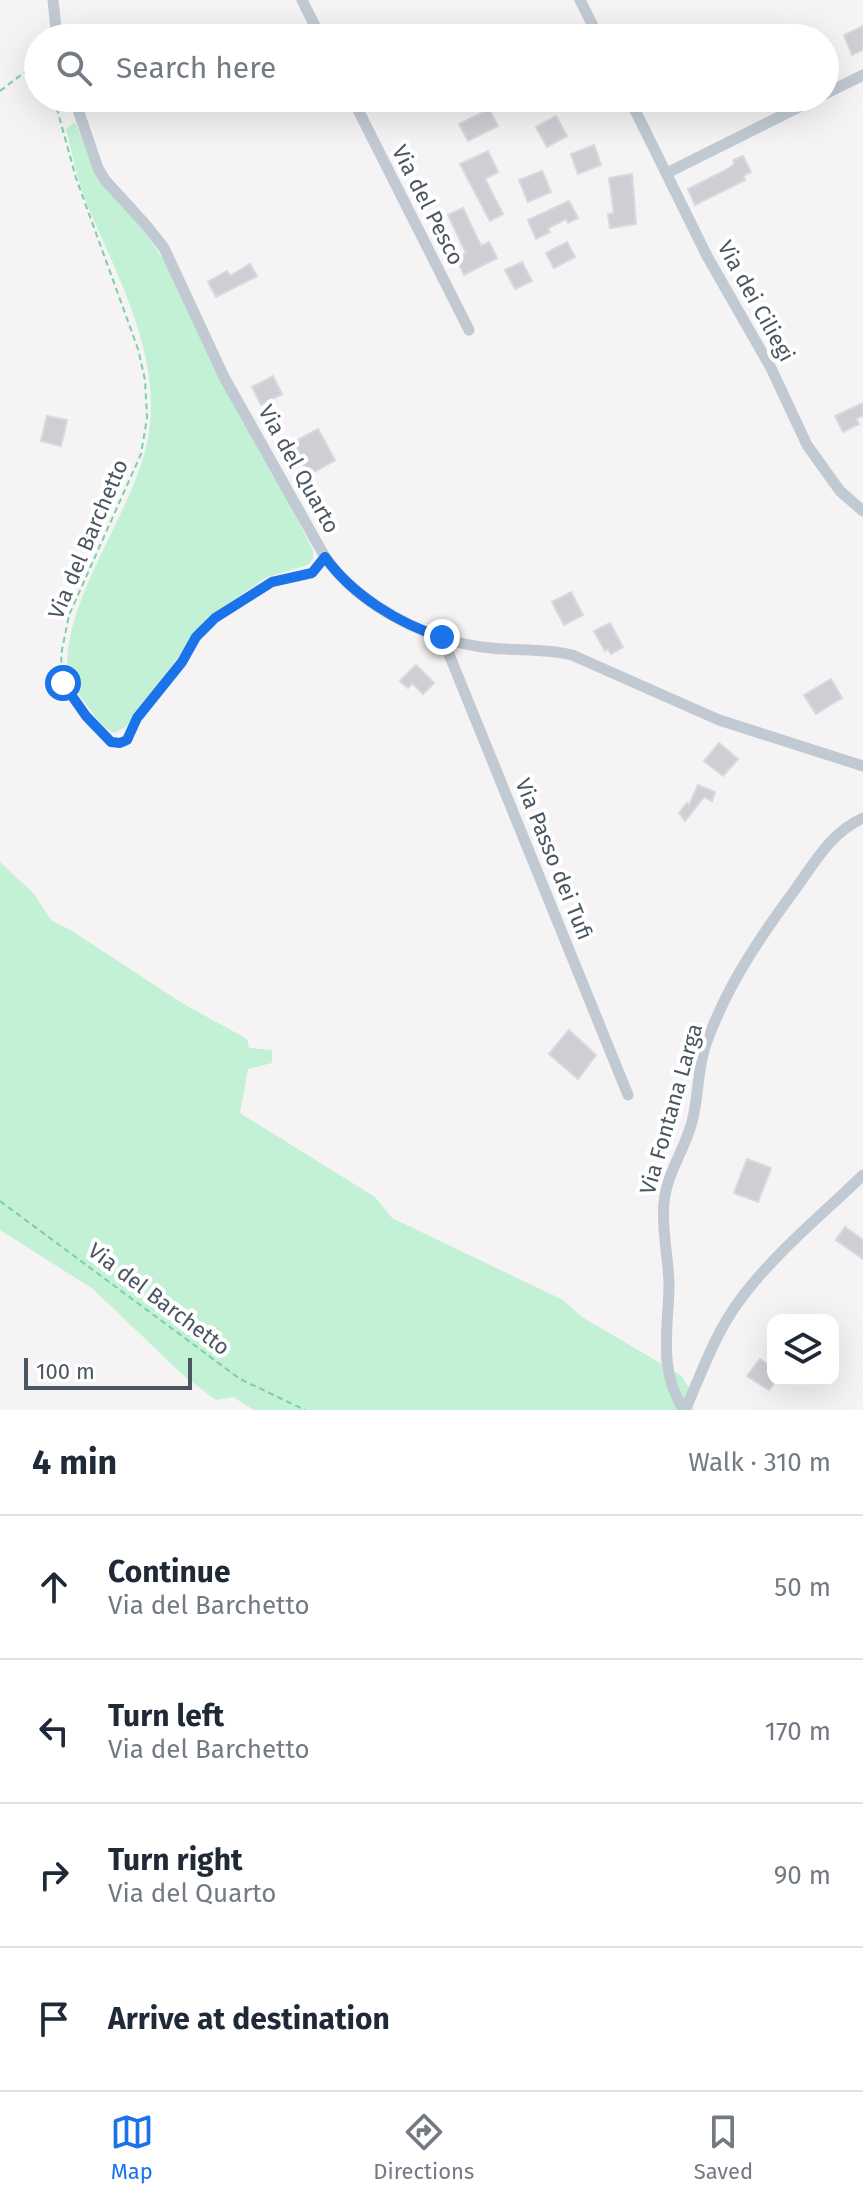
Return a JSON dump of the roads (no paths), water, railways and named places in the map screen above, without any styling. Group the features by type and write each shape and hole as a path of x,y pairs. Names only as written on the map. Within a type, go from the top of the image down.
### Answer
{"street":[{"path":"53,0 56,24"},
{"path":"302,0 314,24"},
{"path":"580,0 592,24"},
{"path":"839,87 863,75"},
{"name":"Via del Quarto","path":"79,112 98,168 164,248 224,377 325,557 338,573 377,605 406,623 442,637 484,648 548,650 576,656 719,720 863,766"},
{"name":"Via del Pesco","path":"359,112 469,330"},
{"name":"Via dei Ciliegi","path":"636,112 707,256 771,368 807,445 840,491 863,511"},
{"path":"667,173 789,112"},
{"name":"Via Passo dei Tufi","path":"442,637 628,1095"},
{"name":"Via Fontana Larga","path":"684,1410 670,1381 664,1350 669,1287 664,1204 668,1184 693,1121 706,1045 735,978 753,947 831,841 863,818"},
{"path":"684,1410 709,1354 738,1303 769,1267 863,1175"}]}
